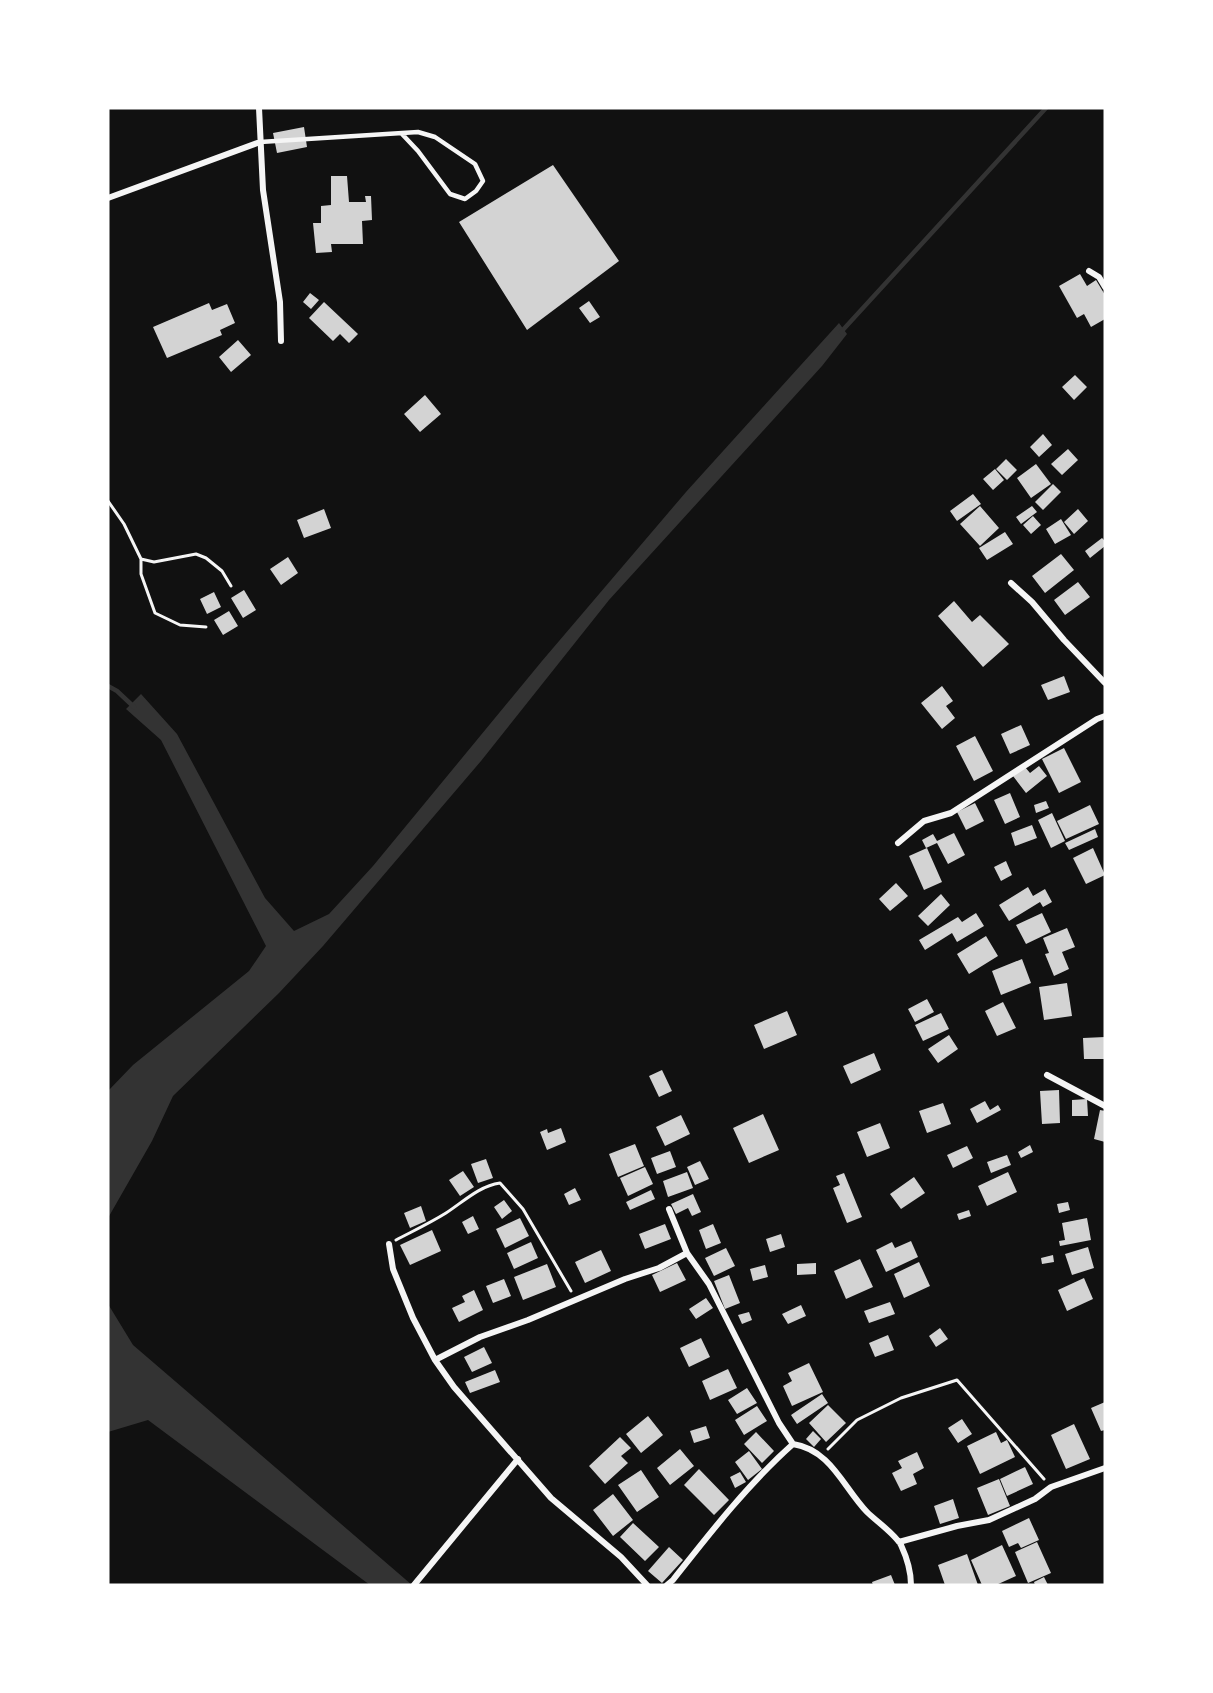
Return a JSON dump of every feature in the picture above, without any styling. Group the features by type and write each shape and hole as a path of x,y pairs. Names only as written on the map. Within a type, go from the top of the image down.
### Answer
{"street":[{"path":"259,108 263,190 280,302 281,341"},
{"path":"108,198 260,142"},
{"path":"1089,271 1099,277 1105,287"},
{"path":"1011,584 1032,602 1105,683"},
{"path":"898,843 924,821 951,813 1105,716"},
{"path":"1047,1075 1105,1106"},
{"path":"669,1209 687,1253 709,1284 779,1423 793,1444 805,1446 832,1466 865,1510 899,1542 911,1570 911,1585"},
{"path":"389,1244 393,1269 413,1318 435,1360 454,1387 551,1498 621,1557 647,1585"},
{"path":"435,1360 480,1337 659,1268 687,1253"},
{"path":"667,1585 734,1505 775,1460 793,1444"},
{"path":"414,1585 518,1459"},
{"path":"899,1542 989,1520 1035,1499 1051,1487 1105,1468"}],"lane":[{"path":"260,142 418,132 435,136 475,164 483,181 476,191 465,199 450,194 418,151 402,134"}],"path":[{"path":"108,501 124,524 141,559 141,574 156,614 180,625 206,627"},
{"path":"141,559 154,562 195,554 206,558 222,571 231,586"},
{"path":"389,1244 444,1214 479,1190 500,1183 523,1209 577,1300"},
{"path":"821,1456 857,1420 901,1398 957,1380 1051,1487"}],"shaded area":[{"path":"839,323 847,334 822,366 609,600 481,761 323,946 279,993 173,1096 152,1141 108,1218 108,1091 133,1065 249,971 266,946 161,740 126,709 141,694 177,734 265,898 294,931 329,914 373,866 542,661 686,492"},
{"path":"108,1304 133,1345 412,1585 370,1585 148,1420 108,1432"}],"building":[{"path":"304,127 307,147 277,153 273,133"},
{"path":"553,165 619,261 527,330 459,222"},
{"path":"331,176 347,176 349,202 366,202 365,196 371,196 372,220 362,221 363,244 331,244 332,252 316,253 313,223 321,223 321,206 331,205"},
{"path":"1080,274 1087,286 1096,280 1105,295 1105,319 1091,327 1084,314 1077,318 1059,286"},
{"path":"310,293 319,300 311,309 303,302"},
{"path":"589,301 600,317 590,323 579,308"},
{"path":"324,302 358,334 349,343 340,334 333,341 309,318"},
{"path":"209,303 212,310 227,304 235,323 220,330 222,335 167,358 153,327"},
{"path":"238,340 251,355 231,372 219,357"},
{"path":"1075,375 1087,387 1074,400 1062,387"},
{"path":"425,395 441,414 420,432 404,414"},
{"path":"1043,434 1052,445 1039,457 1030,447"},
{"path":"1068,449 1078,460 1062,475 1051,464"},
{"path":"1006,459 1017,470 1007,480 996,469"},
{"path":"1036,464 1051,484 1031,498 1017,478"},
{"path":"995,469 1004,480 993,490 983,479"},
{"path":"1053,484 1061,492 1043,510 1035,502"},
{"path":"973,494 981,504 957,521 950,511"},
{"path":"980,506 999,528 980,546 960,524"},
{"path":"1032,506 1037,512 1021,524 1016,517"},
{"path":"324,509 331,528 304,538 297,520"},
{"path":"1078,509 1088,521 1074,534 1064,522"},
{"path":"1033,516 1041,525 1031,534 1023,525"},
{"path":"1061,519 1071,535 1055,544 1046,529"},
{"path":"1005,532 1013,544 987,560 979,548"},
{"path":"1102,538 1105,546 1090,558 1085,551"},
{"path":"1061,554 1074,570 1045,593 1032,576"},
{"path":"288,557 298,573 281,585 270,569"},
{"path":"1078,582 1090,597 1065,615 1054,600"},
{"path":"244,590 256,610 243,618 231,598"},
{"path":"214,592 221,607 207,614 200,599"},
{"path":"954,601 972,622 980,615 1009,644 983,667 938,616"},
{"path":"229,611 238,626 223,635 214,620"},
{"path":"1064,676 1070,692 1048,700 1041,685"},
{"path":"942,686 953,701 946,706 955,718 942,729 921,703"},
{"path":"1021,725 1030,745 1010,754 1001,734"},
{"path":"975,736 993,771 974,781 956,746"},
{"path":"1064,748 1081,782 1059,793 1042,759"},
{"path":"1039,766 1047,776 1026,793 1013,776 1025,767 1030,773"},
{"path":"1010,793 1020,817 1005,824 994,800"},
{"path":"1046,801 1049,808 1036,813 1034,805"},
{"path":"975,803 984,821 966,830 957,812"},
{"path":"1090,805 1099,824 1066,839 1057,821"},
{"path":"1052,813 1065,841 1051,848 1038,820"},
{"path":"1032,825 1037,838 1015,846 1011,833"},
{"path":"1095,829 1098,837 1069,850 1065,843"},
{"path":"954,833 965,855 948,864 937,843 926,848 922,840 933,834 937,841"},
{"path":"927,848 942,882 924,890 909,856"},
{"path":"1093,848 1105,875 1086,884 1073,858"},
{"path":"1006,861 1012,875 1001,881 994,867"},
{"path":"896,883 908,896 890,911 879,899"},
{"path":"1028,887 1033,896 1045,889 1052,902 1043,907 1040,902 1009,921 999,905"},
{"path":"941,894 950,905 928,926 918,916"},
{"path":"976,913 984,926 957,942 952,933 925,950 919,940 958,917 962,922"},
{"path":"1042,913 1051,932 1026,944 1016,925"},
{"path":"1067,928 1075,947 1062,952 1069,969 1054,976 1045,954 1049,953 1043,938"},
{"path":"986,936 998,956 969,974 957,954"},
{"path":"1022,959 1031,983 1001,995 992,971"},
{"path":"1067,983 1072,1016 1044,1020 1039,987"},
{"path":"927,999 934,1012 915,1022 908,1009"},
{"path":"1003,1002 1016,1028 997,1036 985,1011"},
{"path":"787,1011 797,1035 764,1049 754,1025"},
{"path":"941,1013 949,1029 923,1041 915,1025"},
{"path":"949,1035 958,1049 938,1063 928,1049"},
{"path":"1105,1037 1105,1059 1084,1059 1083,1038"},
{"path":"874,1053 881,1070 851,1084 843,1066"},
{"path":"662,1070 672,1091 659,1097 649,1076"},
{"path":"1059,1090 1060,1123 1042,1124 1040,1091"},
{"path":"1087,1099 1088,1116 1072,1116 1072,1100"},
{"path":"985,1101 990,1110 998,1105 1001,1110 977,1123 970,1109"},
{"path":"943,1103 951,1124 927,1133 919,1111"},
{"path":"1100,1110 1105,1111 1105,1142 1094,1139"},
{"path":"763,1114 779,1150 749,1163 733,1128"},
{"path":"681,1115 690,1134 665,1146 656,1127"},
{"path":"880,1123 890,1148 867,1157 857,1132"},
{"path":"561,1128 566,1142 547,1150 540,1132 547,1129 548,1133"},
{"path":"635,1144 644,1166 618,1177 609,1154"},
{"path":"1030,1145 1033,1152 1021,1158 1018,1152"},
{"path":"967,1146 973,1158 953,1168 947,1155"},
{"path":"670,1151 676,1167 657,1174 651,1158"},
{"path":"1007,1155 1011,1165 991,1173 987,1162"},
{"path":"486,1159 493,1178 478,1183 471,1164"},
{"path":"700,1161 709,1179 695,1185 687,1167"},
{"path":"645,1167 653,1184 628,1196 620,1178"},
{"path":"463,1171 474,1187 460,1196 449,1180"},
{"path":"687,1172 693,1188 668,1197 663,1181"},
{"path":"1008,1172 1017,1192 987,1206 978,1186"},
{"path":"844,1173 862,1217 847,1223 833,1188 840,1185 836,1176"},
{"path":"914,1177 925,1193 901,1209 890,1194"},
{"path":"575,1188 581,1200 569,1205 564,1194"},
{"path":"651,1190 655,1199 630,1210 626,1202"},
{"path":"693,1194 701,1212 692,1216 688,1208 676,1214 671,1204"},
{"path":"504,1200 512,1211 502,1219 494,1207"},
{"path":"1068,1202 1070,1210 1059,1213 1057,1204"},
{"path":"421,1206 426,1221 410,1228 404,1213"},
{"path":"969,1210 971,1216 959,1220 957,1214"},
{"path":"473,1216 479,1229 468,1234 462,1222"},
{"path":"520,1218 529,1236 505,1248 496,1229"},
{"path":"1087,1218 1091,1240 1060,1246 1059,1241 1065,1240 1062,1223"},
{"path":"665,1224 671,1239 645,1249 639,1234"},
{"path":"713,1224 721,1243 706,1249 699,1230"},
{"path":"432,1230 441,1251 410,1265 400,1245"},
{"path":"781,1234 785,1247 770,1252 766,1239"},
{"path":"911,1241 918,1257 886,1272 876,1250 892,1242 895,1248"},
{"path":"531,1242 538,1258 514,1269 507,1253"},
{"path":"1088,1247 1094,1268 1072,1275 1065,1254"},
{"path":"726,1248 735,1266 714,1276 705,1258"},
{"path":"601,1250 611,1271 585,1283 575,1262"},
{"path":"1053,1255 1054,1262 1042,1264 1041,1258"},
{"path":"860,1259 873,1287 846,1299 834,1271"},
{"path":"919,1262 930,1286 904,1298 894,1274"},
{"path":"677,1263 686,1280 660,1292 652,1275"},
{"path":"816,1263 816,1274 797,1275 797,1264"},
{"path":"547,1264 556,1287 523,1300 514,1277"},
{"path":"765,1265 768,1277 753,1281 750,1269"},
{"path":"729,1275 740,1303 725,1309 714,1281"},
{"path":"1084,1278 1093,1299 1067,1311 1058,1290"},
{"path":"504,1279 511,1296 493,1303 486,1286"},
{"path":"474,1290 483,1310 459,1322 452,1308 465,1302 462,1296"},
{"path":"706,1298 713,1308 696,1319 689,1309"},
{"path":"890,1302 895,1314 869,1323 864,1311"},
{"path":"801,1305 806,1316 788,1324 782,1314"},
{"path":"749,1312 752,1320 742,1324 738,1315"},
{"path":"940,1328 948,1339 936,1347 929,1336"},
{"path":"888,1335 894,1350 875,1357 869,1343"},
{"path":"701,1338 710,1357 689,1367 680,1348"},
{"path":"484,1347 492,1363 472,1372 464,1357"},
{"path":"809,1363 823,1392 792,1406 783,1386 792,1381 788,1373"},
{"path":"728,1369 737,1388 710,1400 702,1381"},
{"path":"495,1370 500,1382 470,1393 465,1382"},
{"path":"747,1388 757,1403 737,1414 728,1400"},
{"path":"822,1394 828,1403 797,1424 791,1415"},
{"path":"1105,1402 1105,1430 1101,1431 1091,1408"},
{"path":"828,1405 846,1423 826,1442 809,1423"},
{"path":"757,1406 767,1421 744,1435 735,1420"},
{"path":"648,1416 663,1435 641,1453 626,1434"},
{"path":"962,1419 972,1434 958,1443 948,1428"},
{"path":"1074,1424 1090,1459 1066,1469 1051,1435"},
{"path":"706,1426 710,1438 694,1443 690,1431"},
{"path":"813,1431 821,1439 814,1447 806,1439"},
{"path":"756,1432 774,1451 762,1463 744,1444"},
{"path":"996,1432 1001,1443 1007,1440 1015,1457 980,1474 967,1446"},
{"path":"620,1437 631,1448 621,1456 628,1463 605,1484 589,1466"},
{"path":"680,1449 694,1466 670,1485 657,1468"},
{"path":"749,1451 762,1469 748,1480 735,1462"},
{"path":"917,1452 924,1468 913,1474 917,1484 901,1491 892,1473 902,1468 898,1461"},
{"path":"1025,1467 1033,1484 1007,1496 1000,1479"},
{"path":"699,1469 729,1500 714,1515 684,1485"},
{"path":"641,1470 659,1497 637,1512 618,1485"},
{"path":"740,1472 746,1482 735,1488 730,1477"},
{"path":"999,1479 1010,1506 988,1515 977,1488"},
{"path":"613,1494 633,1520 613,1536 593,1510"},
{"path":"953,1499 959,1518 940,1524 934,1506"},
{"path":"1029,1518 1039,1540 1021,1548 1018,1543 1009,1547 1002,1531"},
{"path":"633,1523 659,1547 645,1561 620,1537"},
{"path":"1037,1542 1051,1573 1028,1583 1015,1552"},
{"path":"1002,1545 1016,1576 996,1585 982,1585 971,1560"},
{"path":"669,1547 683,1560 662,1583 648,1571"},
{"path":"967,1554 978,1585 945,1585 938,1565"},
{"path":"891,1575 895,1585 873,1585 872,1582"},
{"path":"1044,1577 1048,1585 1035,1585 1034,1582"}],"waterway":[{"path":"841,332 1046,108"},
{"path":"108,686 134,707"}]}
